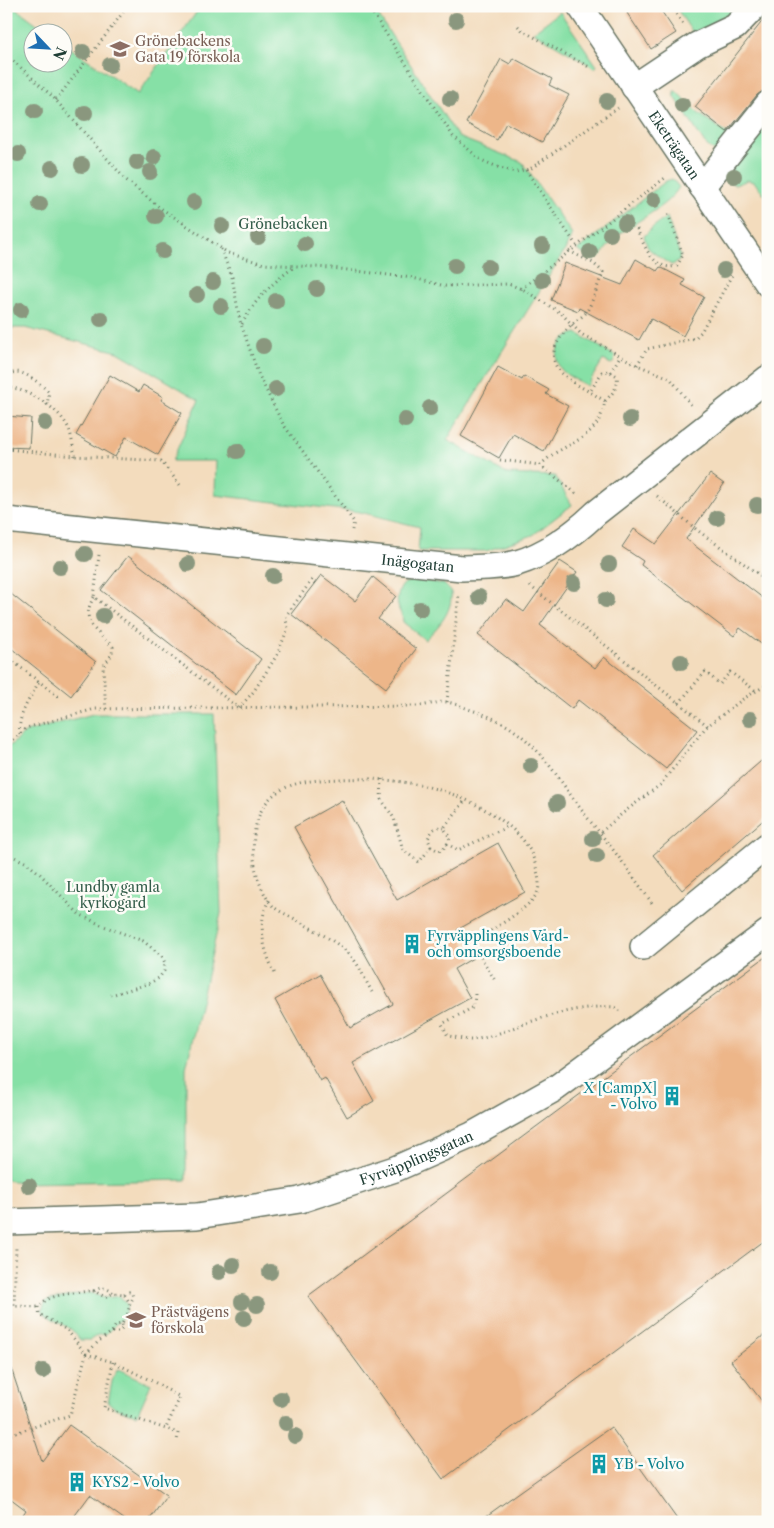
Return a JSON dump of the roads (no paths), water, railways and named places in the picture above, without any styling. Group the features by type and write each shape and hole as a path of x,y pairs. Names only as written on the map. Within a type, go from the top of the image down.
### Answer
{"street":[{"name":"Eketrägatan","path":"580,6 629,96 654,137 702,187 768,284"},
{"path":"629,96 697,45 735,26 755,6"},
{"path":"702,187 768,104"},
{"name":"Inägogatan","path":"6,520 462,568 493,567 516,563 539,554 576,532 596,513 768,378"},
{"path":"651,941 768,845"},
{"name":"Fyrväpplingsgatan","path":"6,1222 197,1216 300,1200 395,1169 472,1135 556,1088 768,932"}],"place":[{"name":"Grönebackens Gata 19 förskola","path":"120,49"},
{"name":"Fyrväpplingens Vård- och omsorgsboende","path":"412,944"},
{"name":"X [CampX] - Volvo","path":"672,1096"},
{"name":"Prästvägens förskola","path":"136,1320"},
{"name":"YB - Volvo","path":"599,1464"},
{"name":"KYS2 - Volvo","path":"77,1482"}],"park label":[{"name":"Grönebacken","path":"283,224"},
{"name":"Lundby gamla kyrkogård","path":"113,896"}]}
